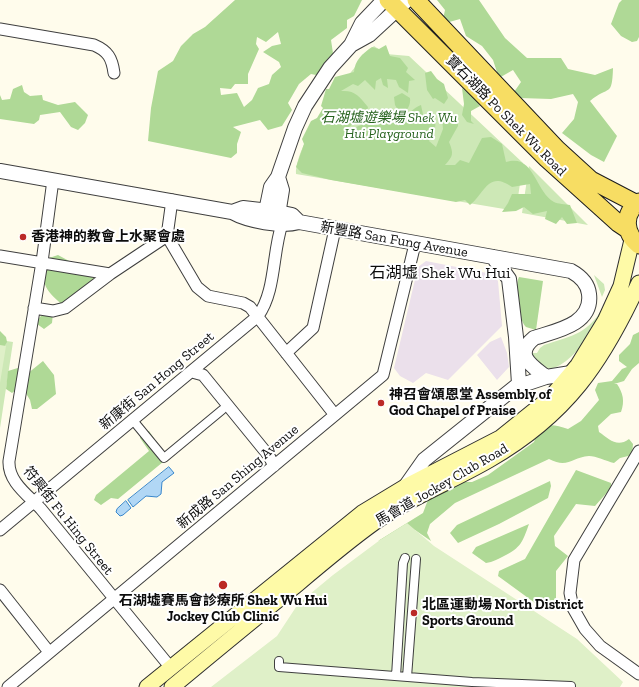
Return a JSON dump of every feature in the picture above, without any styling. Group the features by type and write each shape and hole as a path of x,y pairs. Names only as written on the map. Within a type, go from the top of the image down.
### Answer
{"main road":[{"name":"寶石湖路 Po Shek Wu Road","path":"416,0 557,149 591,180 638,203 629,213 633,238"},
{"name":"寶石湖路 Po Shek Wu Road","path":"398,3 547,159 633,238"},
{"name":"馬會道 Jockey Club Road","path":"147,687 362,513 405,487 500,438 551,397 590,347 617,296 633,238"},
{"name":"馬會道 Jockey Club Road","path":"172,687 361,532 417,496 502,452 546,420 579,386 602,356 639,283"}],"street":[{"path":"273,218 271,187 278,177 295,128 305,106 330,68 351,44 362,23 384,0"},
{"path":"351,44 369,35 398,3"},
{"path":"1,30 94,45 104,49 112,60 114,73"},
{"name":"新豐路 San Fung Avenue","path":"0,171 172,200 232,212 243,208 273,218 292,215 299,222 571,271 582,280 589,292 588,308 578,321 534,338"},
{"name":"符興街 Fu Hing Street","path":"53,180 42,262 9,466 11,476 25,494 34,501 109,593 115,598 171,668"},
{"path":"172,200 167,236 202,293 212,298 247,304 336,414"},
{"name":"新康街 San Hong Street","path":"0,530 258,316 266,306 278,238 273,218"},
{"path":"286,353 313,328 335,229"},
{"path":"34,308 53,311 65,308 110,274 167,236"},
{"name":"新成路 San Shing Avenue","path":"8,687 383,375 415,244"},
{"path":"0,256 110,274"},
{"path":"493,257 509,279 515,325 518,384"},
{"path":"509,279 520,263"},
{"path":"515,325 523,334 534,338 527,346 526,358 531,367 546,377"},
{"path":"192,372 203,375 269,456 274,466"},
{"name":"馬會道 Jockey Club Road","path":"405,487 424,460 518,384 525,384 546,377 571,373"},
{"path":"136,424 164,458 222,410"},
{"path":"639,451 574,560 570,593 573,608 585,629 600,646 639,674"},
{"path":"396,676 403,563 405,558"},
{"path":"407,677 416,559"},
{"path":"0,590 50,652"},
{"path":"279,661 279,667 472,682 571,686"}],"shaded area":[{"path":"426,261 492,274 498,281 502,326 448,380 426,373 413,383 400,376 394,368 418,267"},
{"path":"501,337 507,353 509,367 497,380 477,355 490,342"}],"green space":[{"name":"石湖墟遊樂場 Shek Wu Hui Playground","path":"235,0 362,0 354,16 347,20 347,28 331,40 334,60 321,76 311,74 299,84 288,103 292,110 282,126 268,130 260,120 233,127 241,132 237,144 237,153 231,158 148,141 151,108 158,71 173,61 181,46 193,34 205,27","holes":["278,32 281,44 272,46 263,52 279,62 281,67 272,75 269,84 258,88 252,100 244,107 237,93 221,95 220,88 231,89 235,84 248,84 248,74 259,49 256,44 257,37 266,42"]},
{"path":"437,0 479,0 505,38 527,58 561,58 568,69 595,75 613,68 612,84 608,90 590,101 617,136 604,162 591,155 562,133 574,119 578,102 573,94 551,99 520,98 514,92 521,82 513,70 499,78 493,60 482,46 466,36 460,19 442,24 445,10"},
{"path":"622,0 639,0 639,37 637,41 632,42 621,36 611,24 619,3"},
{"name":"石湖墟遊樂場 Shek Wu Hui Playground","path":"386,45 390,56 400,58 408,68 406,72 415,80 409,81 408,93 399,87 396,80 387,79 388,88 383,85 381,78 376,81 375,90 365,80 358,86 353,84 341,91 356,94 368,107 366,115 346,129 351,129 381,117 387,119 392,114 401,119 421,105 424,119 434,115 435,129 429,141 436,147 443,129 442,119 453,114 458,119 458,126 449,142 452,149 452,155 445,165 455,165 460,160 469,163 482,138 491,137 502,144 506,162 515,161 523,163 533,174 542,190 548,197 556,203 570,205 577,223 567,224 562,217 556,224 545,219 547,211 533,214 524,207 516,211 502,212 512,194 531,194 530,184 512,187 504,182 492,182 470,205 465,200 456,202 331,180 302,173 296,167 304,144 302,139 311,121 317,118 323,108 321,106 326,89 329,89 335,77 354,72 357,61 372,47 379,49"},
{"name":"石湖墟遊樂場 Shek Wu Hui Playground","path":"374,46 386,54 409,56 523,163 516,211 296,174 298,160 314,125 339,88"},
{"path":"431,71 437,79 444,84 448,98 444,104 435,98 433,99 427,90 425,73"},
{"path":"22,85 24,92 30,96 42,95 43,100 58,105 75,102 88,115 85,123 78,130 71,127 60,112 40,115 39,120 34,124 0,119 0,95 2,100 10,99 13,89"},
{"path":"462,88 477,101 480,106 471,111 471,121 474,124 467,122 462,115 464,104"},
{"path":"402,93 410,98 410,103 405,112 401,115 395,105 394,97"},
{"path":"529,166 588,225 522,213"},
{"path":"58,255 95,275 94,280 63,305 48,290 44,279 44,273 49,258"},
{"path":"594,275 604,284 605,290 602,297"},
{"path":"519,277 543,281 536,330 526,327 521,317 517,295"},
{"path":"606,303 585,342 570,358 553,368 545,368 537,364 531,353 537,353 544,345 580,332 593,321"},
{"path":"44,313 53,313 52,323 44,329 37,324 38,319"},
{"path":"0,331 6,337 7,342 4,347 0,347"},
{"path":"639,332 639,363 632,369 624,381 614,384 617,384 622,394 623,404 621,412 611,414 598,426 599,432 613,442 621,443 629,439 633,444 632,455 620,458 614,463 589,456 566,463 555,462 549,459 455,503 430,524 427,533 431,541 415,530 378,541 423,513 429,497 458,482 472,482 488,475 534,442 537,435 543,428 551,425 568,429 581,421 599,400 595,390 598,383 612,381 622,369 627,367 619,361 619,355 630,344 633,335"},
{"path":"0,340 13,342 0,428"},
{"path":"0,345 6,346 0,383"},
{"path":"43,361 54,375 56,394 37,409 32,409 30,400 24,390 27,374"},
{"path":"21,367 17,389 12,393 6,389 8,371"},
{"path":"149,431 164,453 163,462 118,499 111,498 101,505 94,500 96,495 149,451 140,438 141,433"},
{"path":"576,470 611,483 611,488 595,506 576,504 554,536 555,546 568,556 556,571 556,607 546,611 498,576 499,571 525,559"},
{"path":"550,481 551,486 548,498 499,524 458,543 450,533 457,525"},
{"name":"北區運動場 North District Sports Ground","path":"407,523 434,546 577,639 623,682 620,687 211,687 277,636 298,604 333,575 380,540"},
{"path":"529,524 521,543 510,553 486,563 472,553 476,547"}],"water":[{"path":"169,467 174,473 162,482 161,494 157,497 146,496 133,507 128,500"},
{"path":"126,501 131,508 120,516 116,512 117,509"}],"place":[{"name":"香港神的教會上水聚會處","path":"23,237"},
{"name":"神召會頌恩堂 Assembly of God Chapel of Praise","path":"381,403"},
{"name":"石湖墟賽馬會診療所 Shek Wu Hui Jockey Club Clinic","path":"223,585"},
{"name":"北區運動場 North District Sports Ground","path":"414,613"}],"district":[{"name":"石湖墟 Shek Wu Hui","path":"440,273"}]}
